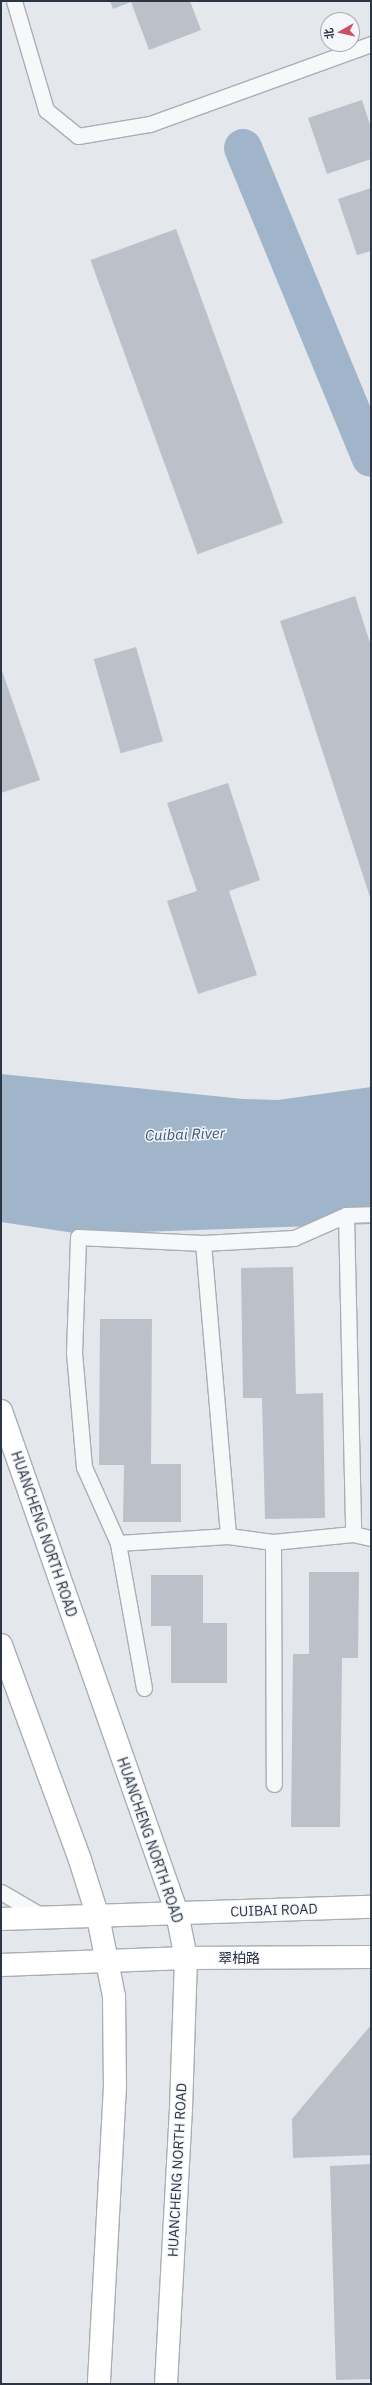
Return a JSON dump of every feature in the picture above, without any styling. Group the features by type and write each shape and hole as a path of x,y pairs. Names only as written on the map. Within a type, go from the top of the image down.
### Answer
{"main road":[{"name":"HUANCHENG NORTH ROAD","path":"1,1411 177,1913 186,1958 181,2108 166,2384"},
{"path":"1,1645 80,1860 98,1917 114,1996 115,2086 99,2384"},
{"name":"CUIBAI ROAD","path":"1,1919 371,1907"},
{"name":"翠柏路","path":"1,1965 186,1958 371,1957"}],"lane":[{"path":"14,1 46,110 78,136 150,124 371,44"},
{"path":"144,1688 118,1543 84,1467 74,1353 78,1237 203,1243 294,1238 346,1215 371,1214"},
{"path":"346,1215 353,1534"},
{"path":"203,1243 228,1536"},
{"path":"118,1543 228,1536 273,1542 353,1534 371,1538"},
{"path":"273,1542 274,1784"},
{"path":"1,1892 47,1918"}],"water":[{"name":"Cuibai River","path":"1,1074 243,1099 278,1100 371,1087 371,1224 81,1234 1,1222"}],"building":[{"path":"110,1 190,1 201,30 149,50 131,2 113,9"},
{"path":"362,100 371,128 371,159 327,174 308,118"},
{"path":"371,188 371,251 357,255 338,199"},
{"path":"176,229 283,523 198,554 90,260"},
{"path":"355,596 371,646 371,900 280,621"},
{"path":"136,647 163,741 121,753 94,659"},
{"path":"1,668 40,780 1,793"},
{"path":"228,783 260,880 229,891 257,975 198,994 167,901 197,891 167,803"},
{"path":"293,1267 296,1394 323,1393 325,1518 265,1519 262,1398 243,1398 241,1268"},
{"path":"100,1319 152,1319 151,1464 181,1464 181,1522 123,1522 124,1465 99,1465"},
{"path":"309,1572 359,1572 358,1658 342,1658 340,1827 291,1827 293,1654 309,1654"},
{"path":"151,1575 203,1575 203,1623 227,1623 227,1683 171,1683 171,1626 151,1626"},
{"path":"371,2025 371,2155 293,2158 292,2119"},
{"path":"371,2164 371,2379 336,2380 330,2166"}],"waterway":[{"path":"243,148 371,458"}]}
